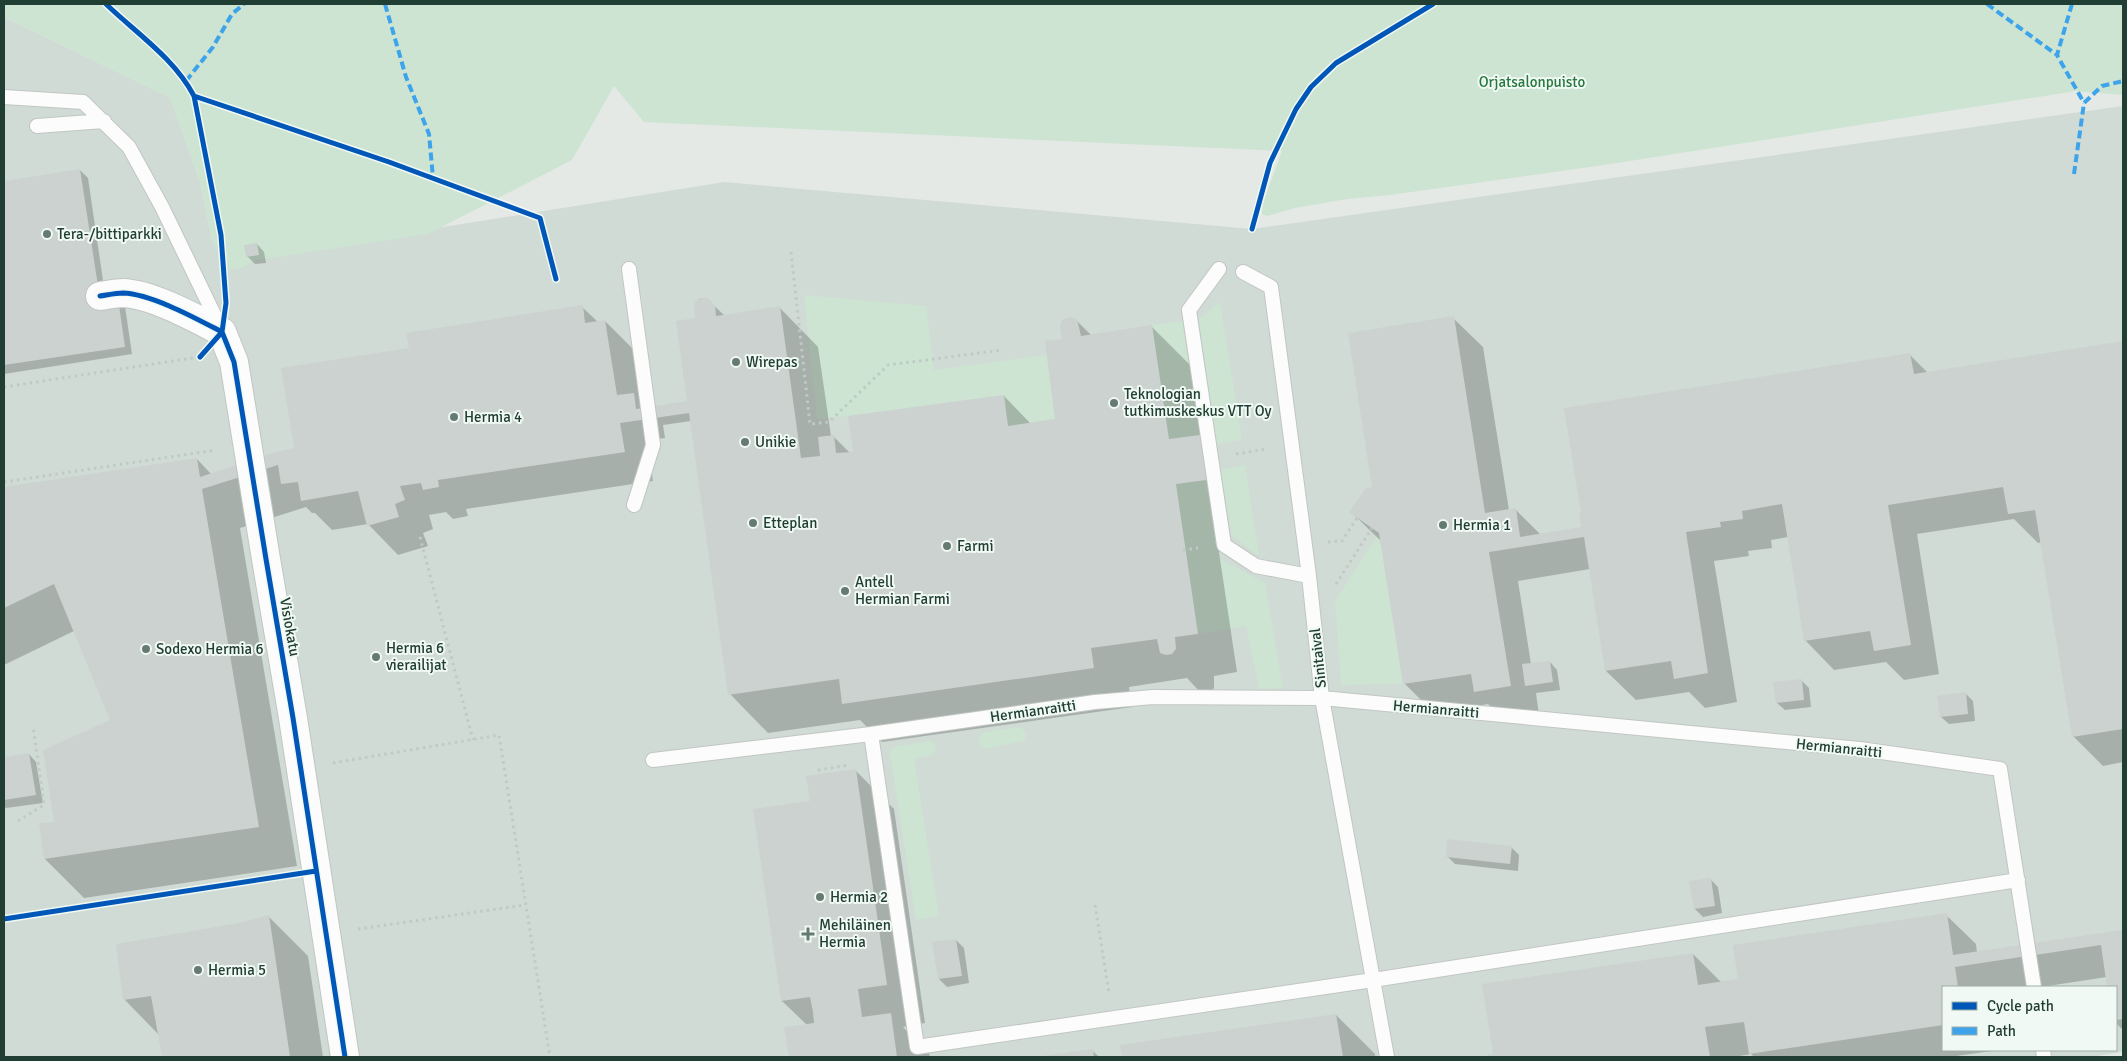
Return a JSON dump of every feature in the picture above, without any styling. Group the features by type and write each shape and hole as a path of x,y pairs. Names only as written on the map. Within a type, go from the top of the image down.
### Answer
{"street":[{"path":"100,296 124,293 154,300 222,332"},
{"name":"Visiokatu","path":"222,332 236,370 293,718 345,1057"}],"lane":[{"path":"4,97 83,102 129,146 162,207 222,332"},
{"path":"37,126 104,121"},
{"path":"629,269 653,445 634,505"},
{"path":"1219,269 1189,310 1224,545 1256,566 1309,576"},
{"name":"Sinitaival","path":"1243,272 1271,287 1309,576 1322,698 1387,1057"},
{"name":"Hermianraitti","path":"653,760 871,734 1095,702 1153,697 1322,698 1860,748 2000,769 2034,986"},
{"path":"871,734 917,1047 1373,980 2018,880"}],"path":[{"path":"791,252 810,424 829,422 888,365 1002,350"},
{"path":"4,387 200,357 222,332"},
{"path":"4,482 216,450"},
{"path":"1342,541 1357,518"},
{"path":"1313,619 1372,528"},
{"path":"420,537 474,740"},
{"path":"18,821 44,805 33,726"},
{"path":"328,764 499,735 550,1057"},
{"path":"818,770 875,762"},
{"path":"351,930 525,905"},
{"path":"1095,905 1114,1018"}],"shaded area":[{"path":"4,17 169,97 200,182 212,240 244,259 724,182 1252,229 2123,106 2123,1052 2090,1057 4,1057"}],"green space":[{"name":"Orjatsalonpuisto","path":"4,4 2123,4 2123,95 2076,91 1604,165 1390,195 1347,199 1295,208 1267,216 1262,214 1263,203 1282,151 644,122 614,86 572,160 428,234 252,261 243,268 233,269 226,268 212,240 200,182 169,97 4,17"},
{"path":"804,295 926,306 934,370 1047,355 1055,419 1008,426 1004,395 817,419"},
{"path":"1220,302 1242,440 1216,444 1199,319"},
{"path":"1183,321 1200,435 1169,439 1152,325"},
{"path":"1245,465 1259,556 1232,536 1220,470"},
{"path":"1207,480 1220,559 1265,583 1283,688 1259,689 1246,626 1198,634 1176,484"},
{"path":"1379,533 1403,684 1341,685 1335,601"},
{"path":"1019,727 1024,730 1026,735 1024,741 984,749 979,745 978,741 981,734 985,732"},
{"path":"930,741 935,744 936,749 931,755 914,759 939,916 916,920 890,753 893,747"}],"building":[{"name":"Tera-/bittiparkki","path":"80,169 98,286 116,284 125,347 4,365 4,181"},
{"path":"257,243 259,255 246,257 244,245"},
{"path":"706,297 715,305 716,316 780,306 801,458 820,456 818,437 834,435 836,453 853,452 848,416 1004,395 1008,426 1055,419 1045,341 1062,339 1060,326 1062,320 1070,317 1077,319 1081,336 1152,325 1169,439 1200,435 1207,480 1176,484 1198,634 1175,637 1176,649 1172,654 1160,653 1157,639 1091,648 1094,668 842,704 839,679 728,695 689,413 620,423 625,452 438,480 439,487 423,490 421,483 400,486 405,500 395,504 399,517 367,526 358,491 301,501 298,482 281,484 278,465 202,489 259,827 44,859 39,823 54,822 43,750 110,720 54,584 4,608 4,487 197,458 200,477 294,448 281,368 409,348 406,333 583,305 585,323 605,320 617,395 634,393 636,409 687,401 676,321 695,318 695,301"},
{"name":"Hermia 1","path":"1454,316 1485,513 1516,508 1520,537 1581,527 1579,513 1581,513 1564,408 1910,353 1914,374 2123,341 2123,729 2072,737 2035,510 2008,514 2003,487 1888,505 1911,645 1874,651 1870,631 1804,641 1782,504 1742,511 1743,519 1720,522 1721,527 1686,532 1708,673 1674,679 1671,661 1605,671 1584,537 1489,552 1511,686 1474,692 1471,674 1403,684 1379,533 1349,512 1366,488 1372,487 1348,333"},
{"path":"1550,661 1553,682 1525,686 1522,664"},
{"path":"1802,679 1804,700 1776,703 1773,682"},
{"path":"1966,692 1968,714 1940,717 1937,696"},
{"path":"29,753 36,795 4,800 4,757"},
{"name":"Hermia 2","path":"856,769 887,985 858,989 862,1017 891,1013 897,1057 789,1057 784,1027 814,1023 813,1012 810,997 781,1001 753,809 810,801 806,776"},
{"path":"1447,839 1512,846 1510,864 1446,857"},
{"path":"1711,878 1715,906 1694,909 1689,881"},
{"path":"1947,913 1953,955 2122,930 2123,926 2123,1019 2117,1020 2117,986 2107,986 2101,945 1955,967 1958,986 1942,986 1942,1025 1749,1054 1744,1022 1705,1027 1710,1057 1488,1057 1487,1054 1493,1054 1482,984 1693,953 1698,985 1738,979 1733,945"},
{"name":"Hermia 5","path":"269,915 290,1057 162,1057 151,996 123,1000 116,944 239,923"},
{"path":"956,939 962,976 938,979 932,942"},
{"path":"1336,1014 1343,1057 1122,1057 1120,1045"},
{"path":"1093,1049 1094,1057 1042,1057 1042,1056"}],"marked path":[{"path":"186,81 213,47 232,14 244,4"},
{"path":"385,4 406,77 429,134 433,178"},
{"path":"1987,4 2057,55"},
{"path":"2072,4 2057,55 2084,103"},
{"path":"2074,174 2084,103 2102,86 2123,81"}],"cycle path":[{"path":"106,4 165,58 186,82 194,96 221,235 226,303 222,332 200,357"},
{"path":"1252,229 1270,163 1296,109 1311,87 1336,63 1433,4"},
{"path":"194,96 389,162 540,218 556,279"},
{"path":"100,296 120,293 135,294 160,302 187,314 222,332 234,362 293,718 345,1057"},
{"path":"4,919 316,871"}],"place":[{"name":"Tera-/bittiparkki","path":"47,234"},
{"name":"Wirepas","path":"736,362"},
{"name":"Teknologian tutkimuskeskus VTT Oy","path":"1114,403"},
{"name":"Hermia 4","path":"454,417"},
{"name":"Unikie","path":"745,442"},
{"name":"Etteplan","path":"753,523"},
{"name":"Hermia 1","path":"1443,525"},
{"name":"Farmi","path":"947,546"},
{"name":"Antell Hermian Farmi","path":"845,591"},
{"name":"Sodexo Hermia 6","path":"146,649"},
{"name":"Hermia 6 vierailijat","path":"376,657"},
{"name":"Hermia 2","path":"820,897"},
{"name":"Mehiläinen Hermia","path":"808,934"},
{"name":"Hermia 5","path":"198,970"}]}
